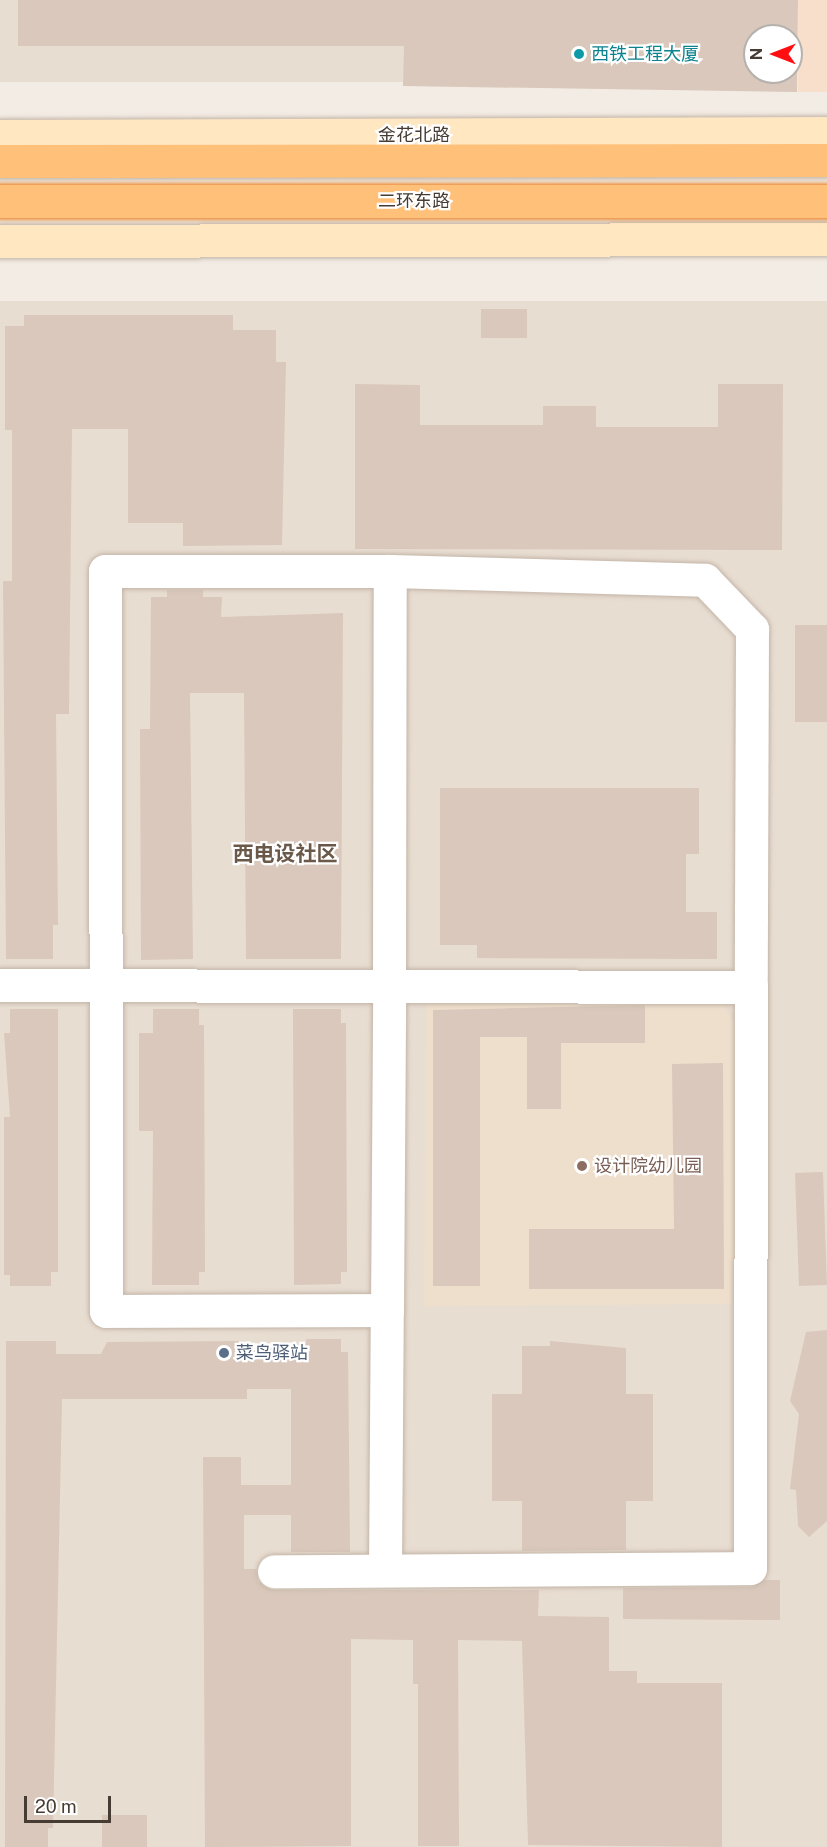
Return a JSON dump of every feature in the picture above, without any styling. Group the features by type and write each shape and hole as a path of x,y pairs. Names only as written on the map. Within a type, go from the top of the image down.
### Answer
{"highway":[{"path":"0,161 827,160"},
{"name":"二环东路","path":"0,201 827,201"}],"main road":[{"name":"金花北路","path":"0,136 827,133"},
{"path":"0,241 827,239"}],"street":[{"path":"274,1571 750,1568 752,629 705,580 390,571 105,571 106,1311 387,1310"},
{"path":"385,1570 390,571"},
{"path":"0,986 752,987"}],"shaded area":[{"path":"0,0 404,0 404,82 0,82"},
{"path":"798,0 827,0 827,92 798,92 798,84 803,84 803,24 798,24"},
{"path":"0,301 827,301 827,1847 0,1847"},
{"name":"设计院幼儿园","path":"426,994 718,994 737,1029 742,1304 424,1306"}],"building":[{"name":"西铁工程大厦","path":"18,0 798,0 798,24 743,24 743,84 797,84 797,92 403,86 404,46 18,46"},
{"path":"481,309 527,309 527,338 481,338"},
{"path":"24,315 233,315 233,330 276,330 276,362 286,362 282,545 183,546 183,523 128,523 128,429 72,429 69,714 56,714 58,925 53,925 53,959 6,959 3,581 12,581 12,430 5,430 5,326 24,326"},
{"path":"355,384 420,385 420,425 543,425 543,406 596,406 596,427 718,427 718,384 783,384 782,550 355,549"},
{"path":"167,590 203,590 203,597 222,597 221,617 343,613 341,959 246,959 244,693 190,693 193,959 141,960 140,729 150,729 151,597 167,597"},
{"path":"795,625 827,625 827,722 795,722"},
{"path":"440,788 699,788 699,854 686,854 686,912 717,912 717,959 477,958 477,945 440,945"},
{"path":"645,1005 645,1043 561,1043 561,1109 527,1109 527,1037 480,1037 480,1286 433,1286 433,1010"},
{"path":"10,1009 58,1009 58,1272 51,1272 51,1286 10,1286 10,1275 4,1275 4,1117 10,1117 4,1033 10,1033"},
{"path":"153,1009 199,1009 199,1025 204,1025 205,1272 199,1272 199,1285 152,1285 153,1131 139,1131 139,1033 153,1033"},
{"path":"293,1009 341,1009 341,1023 346,1023 347,1272 341,1272 341,1284 294,1285"},
{"path":"723,1063 724,1289 529,1289 529,1229 674,1229 672,1064"},
{"path":"823,1172 827,1285 799,1286 795,1173"},
{"path":"827,1330 827,1521 809,1537 798,1526 796,1490 790,1489 799,1414 790,1401 806,1332"},
{"path":"306,1339 341,1339 341,1352 348,1352 350,1552 291,1552 291,1515 244,1515 244,1569 256,1569 258,1581 274,1590 539,1590 538,1616 609,1617 609,1671 637,1671 637,1683 722,1683 722,1847 528,1845 522,1641 458,1640 459,1846 418,1846 418,1684 413,1684 413,1640 351,1639 351,1846 205,1847 203,1457 241,1457 241,1485 291,1485 291,1389 247,1389 247,1399 62,1399 53,1828 48,1828 48,1847 5,1847 6,1341 56,1341 56,1354 101,1354 107,1342 245,1341 245,1347 258,1349 306,1349"},
{"path":"550,1341 626,1348 626,1394 653,1394 653,1501 626,1501 626,1550 522,1551 522,1501 492,1501 492,1394 522,1394 522,1346 550,1346"},
{"path":"763,1580 780,1580 780,1620 623,1619 623,1588 750,1587"},
{"path":"102,1815 147,1815 147,1847 102,1847"}],"place":[{"name":"西铁工程大厦","path":"579,54"},
{"name":"设计院幼儿园","path":"582,1166"},
{"name":"菜鸟驿站","path":"224,1353"}],"district":[{"name":"西电设社区","path":"285,854"}]}
